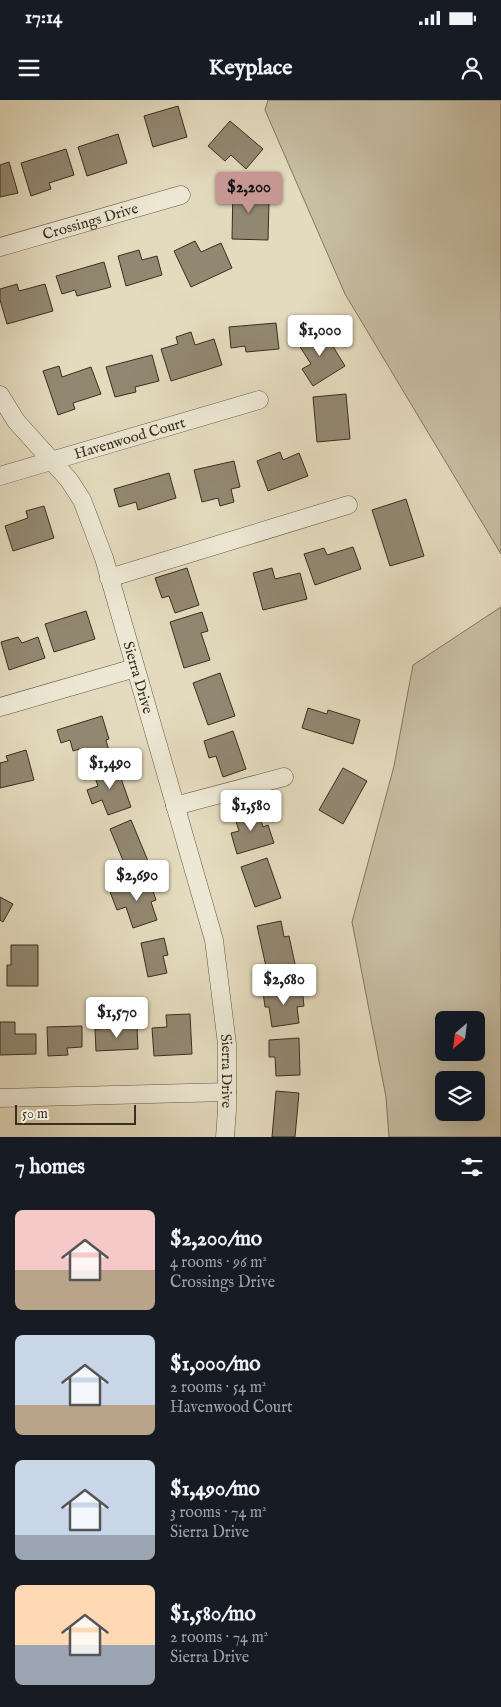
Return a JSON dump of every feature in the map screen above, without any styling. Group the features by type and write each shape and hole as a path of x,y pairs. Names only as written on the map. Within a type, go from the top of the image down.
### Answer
{"street":[{"name":"Crossings Drive","path":"0,247 181,196"},
{"name":"Sierra Drive","path":"0,395 16,421 69,480 82,500 109,578 214,940 227,1044 225,1137"},
{"name":"Havenwood Court","path":"0,476 259,400"},
{"path":"109,578 348,505"},
{"path":"0,708 135,668"},
{"path":"175,806 284,777"},
{"path":"0,1098 227,1092"}],"shaded area":[{"path":"268,100 501,100 501,554 345,294 265,110"},
{"path":"501,607 501,1137 389,1137 386,1097 352,922 394,766 413,665"}],"building":[{"path":"178,106 187,137 153,147 144,116"},
{"path":"230,121 263,149 246,169 231,155 225,161 208,146"},
{"path":"118,134 127,163 87,176 78,147"},
{"path":"66,149 74,175 49,183 51,189 31,196 21,163"},
{"path":"9,162 18,193 0,197 0,165"},
{"path":"233,184 259,185 258,201 269,201 268,240 232,239"},
{"path":"195,241 201,252 221,243 232,268 191,287 174,251"},
{"path":"139,250 142,260 157,256 162,275 126,286 118,256"},
{"path":"104,262 111,287 77,296 75,290 62,294 56,276"},
{"path":"17,284 19,291 45,284 53,311 7,324 0,300 0,289"},
{"path":"276,323 279,349 246,352 245,346 231,348 229,327"},
{"path":"321,327 345,366 313,386 302,369 311,364 297,342"},
{"path":"191,332 195,345 214,339 222,365 171,381 161,349 178,344 176,337"},
{"path":"152,355 159,381 135,387 136,392 115,397 106,367"},
{"path":"59,366 62,377 91,367 101,394 73,403 75,409 58,415 43,371"},
{"path":"346,394 350,439 317,442 313,397"},
{"path":"280,452 283,460 299,453 308,476 268,491 257,461"},
{"path":"234,461 240,487 231,489 234,502 220,506 218,498 202,502 194,470"},
{"path":"169,473 176,498 138,510 136,502 119,507 114,489"},
{"path":"406,499 424,556 390,566 372,510"},
{"path":"44,506 54,538 13,551 5,526 28,518 26,511"},
{"path":"353,547 361,569 315,585 304,554 324,548 327,555"},
{"path":"187,568 199,605 175,613 169,596 162,598 155,578"},
{"path":"272,568 275,579 300,573 307,599 263,610 253,573"},
{"path":"86,611 95,639 54,652 45,624"},
{"path":"202,612 208,631 201,633 210,660 184,668 170,622"},
{"path":"18,637 22,643 38,637 45,658 9,670 1,642"},
{"path":"220,673 235,716 208,725 193,683"},
{"path":"308,708 327,714 328,710 360,720 353,744 302,728"},
{"path":"102,716 109,739 106,740 110,755 87,762 83,748 73,751 70,740 61,743 57,730"},
{"path":"233,731 246,769 223,777 216,756 209,758 204,741"},
{"path":"26,750 34,780 0,788 0,763 8,761 6,756"},
{"path":"116,764 131,807 108,815 102,800 92,804 87,790 98,786 93,772"},
{"path":"343,768 367,781 343,824 319,810"},
{"path":"257,808 263,827 268,825 274,843 237,854 231,833 239,831 234,815"},
{"path":"131,820 148,861 127,870 110,829"},
{"path":"267,858 281,898 255,907 241,867"},
{"path":"149,879 156,900 151,902 157,920 133,928 126,907 117,910 110,892"},
{"path":"0,897 13,904 3,922 0,920"},
{"path":"281,921 284,937 289,936 295,964 267,971 257,926"},
{"path":"164,938 168,955 163,956 167,973 148,977 141,943"},
{"path":"11,945 38,945 38,986 7,986 7,965 11,965"},
{"path":"302,987 304,1006 297,1007 299,1023 272,1027 269,1007 265,1007 263,992"},
{"path":"190,1014 192,1054 154,1056 152,1028 167,1027 166,1015"},
{"path":"0,1022 15,1022 15,1034 36,1034 36,1054 0,1055"},
{"path":"82,1026 82,1047 67,1048 68,1055 48,1056 47,1027"},
{"path":"137,1027 138,1049 96,1051 95,1029"},
{"path":"299,1038 300,1075 276,1076 275,1057 269,1057 269,1040"},
{"path":"276,1091 299,1093 295,1137 272,1137"}]}
